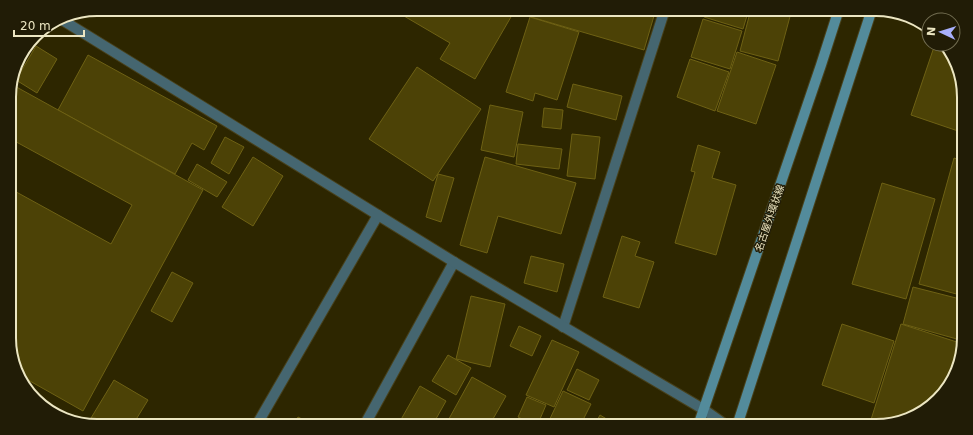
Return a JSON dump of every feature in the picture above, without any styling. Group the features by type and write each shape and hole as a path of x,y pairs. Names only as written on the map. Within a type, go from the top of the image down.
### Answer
{"main road":[{"name":"名古屋外環状線","path":"700,419 837,16"},
{"path":"739,419 870,16"}],"street":[{"path":"563,327 663,16"},
{"path":"66,22 454,262 703,409 717,419"},
{"path":"260,419 378,215"},
{"path":"368,419 454,262"}],"building":[{"path":"404,16 512,16 475,79 440,59 450,43"},
{"path":"531,16 654,16 644,50"},
{"path":"704,16 747,16 743,29"},
{"path":"749,16 790,16 778,61 740,51"},
{"path":"530,17 579,32 557,100 535,93 533,101 506,92"},
{"path":"703,19 742,31 730,69 691,57"},
{"path":"36,46 57,59 37,93 18,81 20,74"},
{"path":"737,52 776,65 756,124 717,111"},
{"path":"932,52 943,52 951,66 956,86 957,131 911,115"},
{"path":"88,55 217,126 204,150 192,143 175,174 58,110"},
{"path":"690,59 729,72 715,111 677,97"},
{"path":"417,67 481,109 433,181 369,139"},
{"path":"573,84 622,96 616,120 567,107"},
{"path":"17,87 203,190 83,411 28,380 22,369 16,338 16,192 111,244 132,205 16,142"},
{"path":"490,105 523,112 514,157 481,150"},
{"path":"544,108 563,110 561,129 542,127"},
{"path":"572,134 600,137 595,179 567,176"},
{"path":"225,137 244,147 229,174 211,163"},
{"path":"518,144 562,149 559,169 516,164"},
{"path":"698,145 720,152 712,178 736,185 716,255 675,243 695,172 691,171"},
{"path":"253,157 283,176 253,226 222,207"},
{"path":"485,157 576,183 561,234 498,216 487,253 460,245"},
{"path":"954,158 957,159 957,294 919,284"},
{"path":"197,164 227,182 217,197 188,180"},
{"path":"438,174 454,178 441,222 426,217"},
{"path":"882,183 935,199 906,299 852,284"},
{"path":"622,236 640,242 635,256 654,262 639,308 603,297"},
{"path":"531,256 564,264 557,292 524,283"},
{"path":"172,272 193,283 172,322 151,311"},
{"path":"913,287 957,298 957,339 903,324"},
{"path":"471,296 505,304 490,367 456,359"},
{"path":"842,324 894,341 874,403 822,385"},
{"path":"901,324 957,342 951,369 937,392 930,399 912,411 902,415 882,419 871,419"},
{"path":"519,326 541,336 532,356 510,346"},
{"path":"552,340 579,352 554,407 526,395"},
{"path":"448,355 471,368 456,395 432,381"},
{"path":"577,369 599,380 589,400 567,390"},
{"path":"472,377 506,396 493,419 449,419"},
{"path":"114,380 148,400 136,419 90,419"},
{"path":"420,386 446,401 436,419 401,419"},
{"path":"563,391 591,404 584,419 550,419"},
{"path":"527,397 546,405 540,419 522,419 518,417"},
{"path":"600,415 607,419 598,419"}]}
